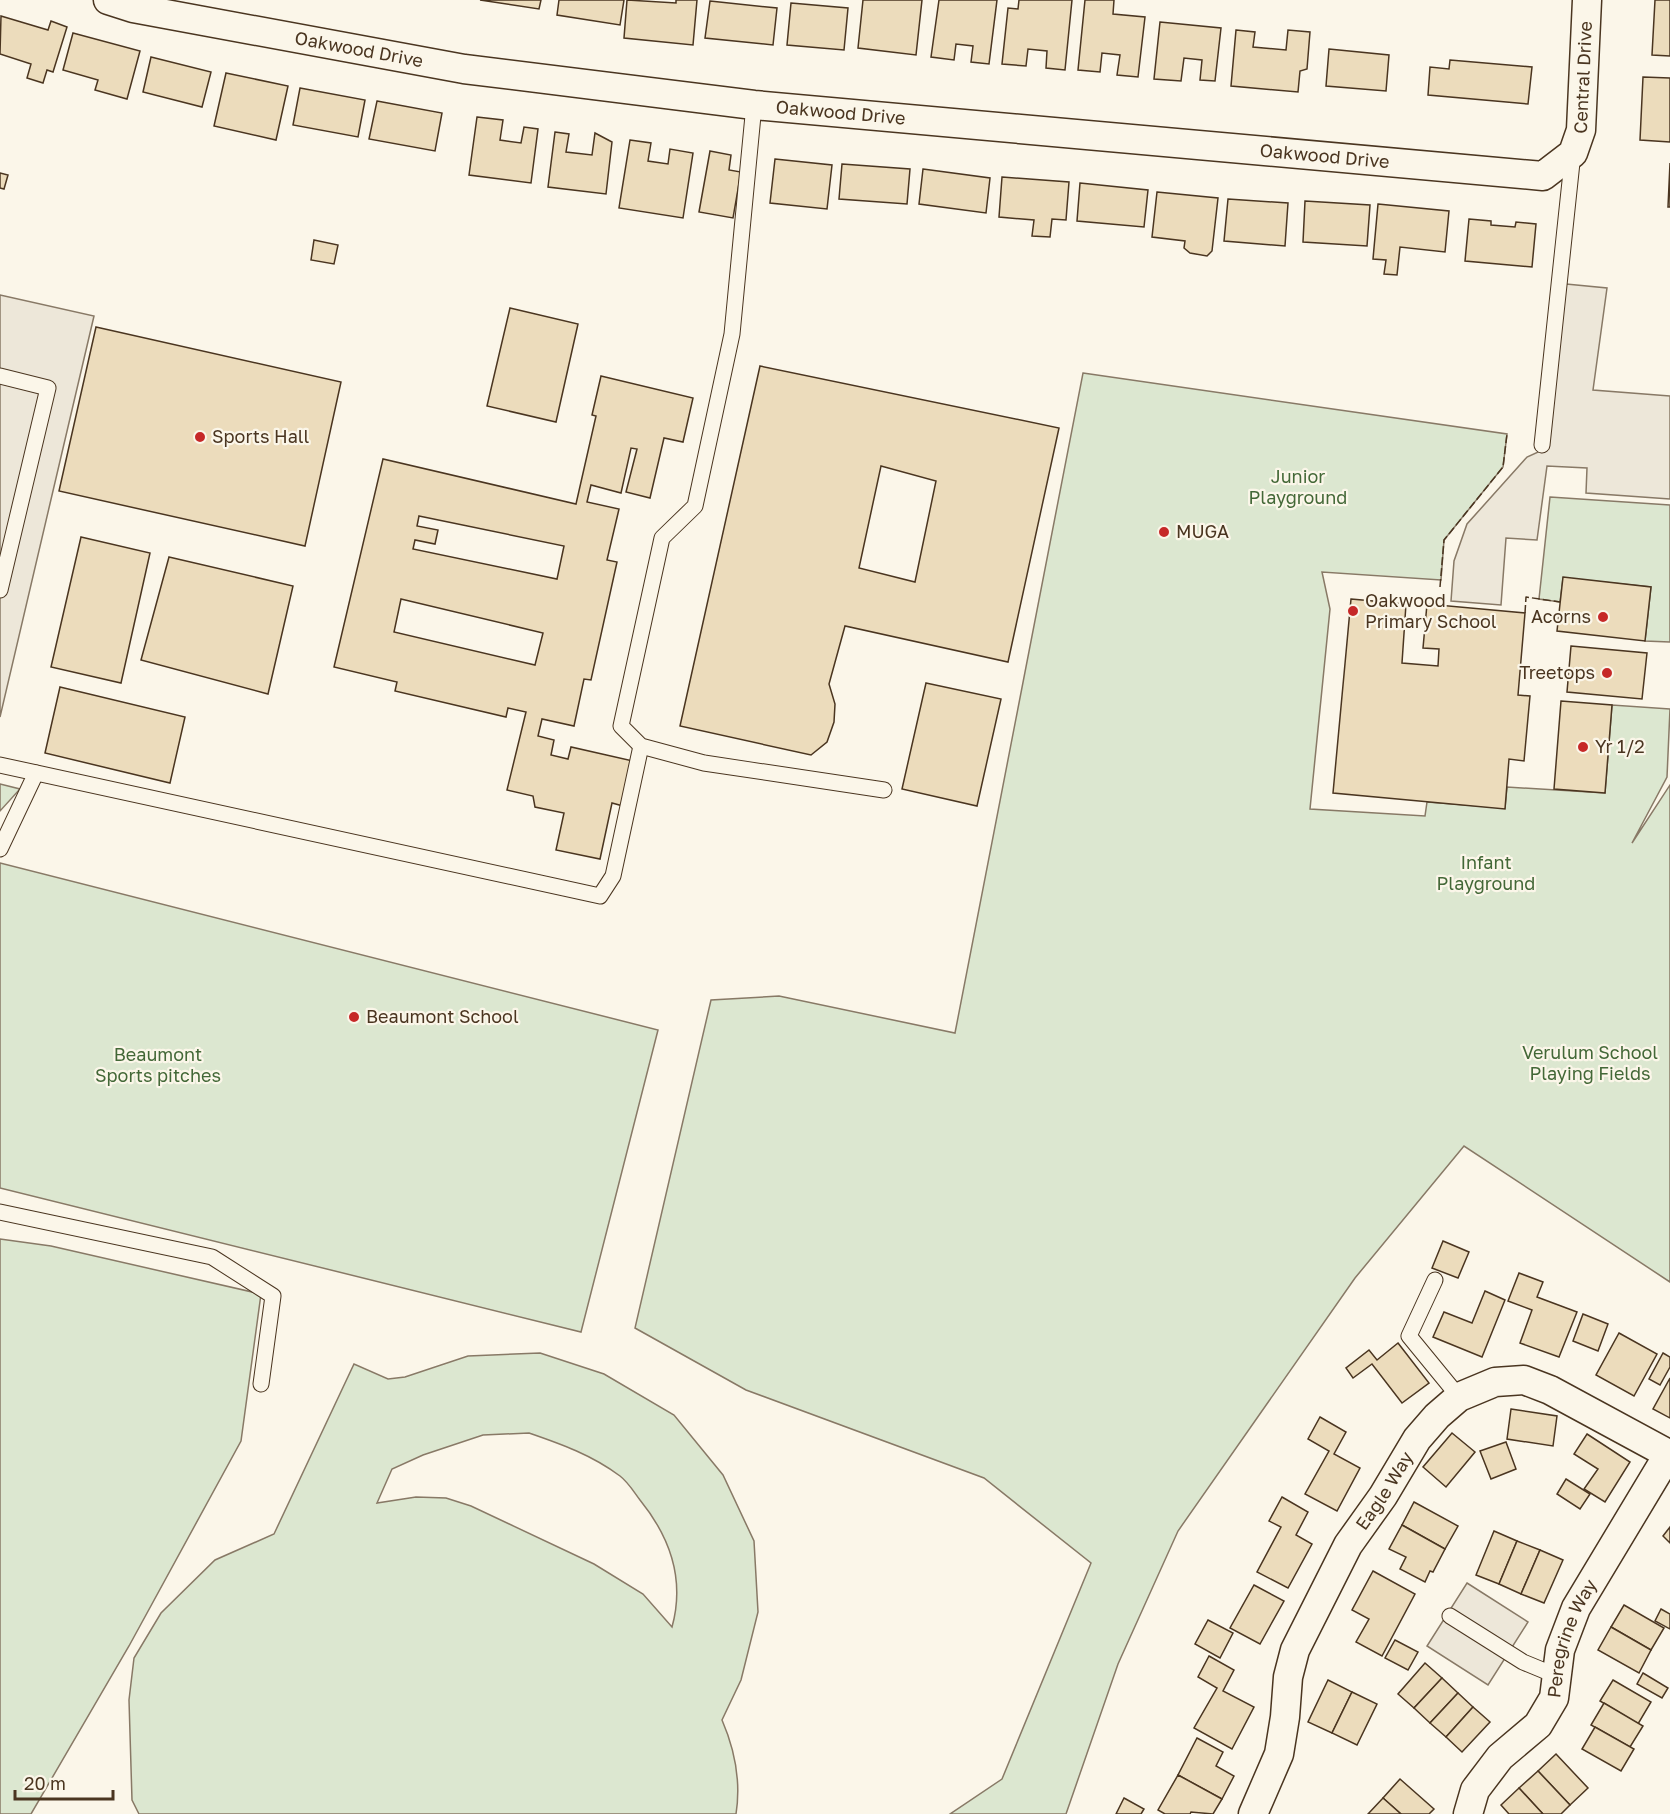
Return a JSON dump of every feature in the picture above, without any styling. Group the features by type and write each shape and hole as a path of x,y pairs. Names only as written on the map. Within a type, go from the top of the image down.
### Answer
{"street":[{"name":"Oakwood Drive","path":"108,0 133,8 464,69 754,105 1542,176 1573,153"},
{"name":"Central Drive","path":"1573,153 1581,130 1587,0"},
{"name":"Eagle Way","path":"1253,1814 1279,1754 1286,1717 1288,1677 1295,1650 1348,1545 1383,1496 1417,1439 1459,1397 1495,1382 1524,1380 1550,1390 1669,1455"},
{"name":"Peregrine Way","path":"1468,1814 1475,1790 1500,1757 1538,1725 1554,1698 1560,1650 1576,1608 1669,1455"}],"lane":[{"path":"754,105 728,357 696,506 662,538 621,726 642,746 704,763 884,790"},
{"path":"1542,445 1573,153"},
{"path":"0,376 48,388 0,590"},
{"path":"0,765 600,896 613,876 642,746"},
{"path":"0,849 36,773"},
{"path":"0,1212 212,1257 273,1296 261,1384"},
{"path":"1435,1280 1409,1336 1459,1397"},
{"path":"1450,1616 1523,1662 1557,1676"}],"green space":[{"path":"1083,373 1507,434 1503,467 1444,540 1441,580 1322,572 1330,609 1310,809 1425,816 1427,802 1505,808 1507,787 1605,793 1612,705 1670,709 1667,777 1632,843 1670,785 1670,1282 1464,1146 1355,1278 1178,1531 1118,1664 1066,1814 950,1814 1002,1779 1091,1563 984,1478 746,1390 635,1328 711,1000 779,996 955,1033"},
{"path":"1550,497 1670,505 1670,642 1645,641 1651,587 1563,578 1560,602 1539,599"},
{"path":"0,784 20,789 0,811"},
{"name":"Beaumont Sports pitches","path":"0,863 658,1030 581,1332 0,1188"},
{"path":"0,1239 51,1246 261,1294 241,1441 129,1646 31,1814 0,1814"},
{"path":"540,1353 604,1374 674,1415 723,1475 754,1541 758,1612 741,1680 722,1720 736,1766 738,1790 736,1814 139,1814 132,1800 129,1700 134,1658 161,1613 215,1560 274,1534 354,1364 388,1379 405,1377 468,1356","holes":["529,1433 587,1456 620,1476 651,1514 667,1544 675,1576 677,1593 672,1627 643,1594 594,1564 471,1506 446,1498 416,1497 377,1503 392,1469 423,1455 483,1435"]}],"shaded area":[{"path":"1566,284 1607,288 1593,390 1670,396 1670,499 1586,493 1587,468 1547,466 1537,540 1506,538 1501,605 1451,601 1454,561 1467,524 1527,457 1547,448"},
{"path":"0,295 94,316 0,717"},
{"path":"1467,1583 1528,1622 1488,1685 1427,1646"}],"building":[{"path":"480,0 541,0 539,9"},
{"path":"559,0 624,0 620,25 557,15"},
{"path":"627,0 676,3 676,0 697,0 693,45 624,38"},
{"path":"863,0 922,0 916,55 858,48"},
{"path":"939,0 997,0 989,64 971,62 973,46 956,44 954,60 931,57"},
{"path":"1019,0 1072,0 1065,70 1046,68 1047,51 1028,49 1026,66 1002,64 1008,8 1018,9"},
{"path":"1085,0 1114,0 1113,14 1145,17 1138,77 1117,75 1120,55 1102,53 1100,72 1078,70"},
{"path":"1655,0 1670,0 1670,56 1652,55"},
{"path":"710,1 777,8 773,45 705,38"},
{"path":"791,3 848,8 844,50 787,45"},
{"path":"1,16 48,30 51,21 67,27 53,72 47,70 43,83 27,78 31,64 0,54"},
{"path":"1160,22 1221,28 1215,81 1200,80 1202,60 1184,58 1181,81 1154,79"},
{"path":"1236,30 1255,32 1253,47 1286,50 1288,30 1310,32 1307,69 1300,71 1298,92 1231,86"},
{"path":"73,33 140,51 127,99 95,90 98,80 63,70"},
{"path":"1329,49 1389,55 1386,91 1326,86"},
{"path":"151,57 211,72 202,107 143,92"},
{"path":"1450,60 1532,67 1528,104 1428,95 1430,67 1449,69"},
{"path":"226,73 288,86 276,140 214,126"},
{"path":"1643,77 1670,78 1670,142 1640,140"},
{"path":"300,88 365,100 358,137 293,125"},
{"path":"377,101 442,113 435,151 369,139"},
{"path":"477,117 503,120 500,140 521,143 524,127 538,129 531,183 469,175"},
{"path":"555,132 569,134 566,152 592,155 595,133 612,142 606,194 548,187"},
{"path":"630,140 651,143 648,161 668,164 670,149 693,153 683,218 619,208"},
{"path":"710,151 731,155 729,170 741,172 733,218 699,212"},
{"path":"775,159 832,165 827,209 770,203"},
{"path":"1670,163 1670,207 1668,207"},
{"path":"842,164 910,169 907,204 839,199"},
{"path":"923,169 990,178 986,213 919,204"},
{"path":"0,173 8,175 4,189 0,188"},
{"path":"1002,177 1069,182 1066,220 1052,219 1050,237 1032,236 1034,220 999,217"},
{"path":"1080,183 1148,190 1144,227 1077,221"},
{"path":"1157,192 1218,198 1212,251 1207,256 1190,253 1184,248 1185,241 1152,237"},
{"path":"1228,199 1288,203 1285,246 1224,241"},
{"path":"1305,201 1370,205 1367,246 1303,242"},
{"path":"1378,204 1449,211 1445,252 1400,247 1397,275 1384,274 1386,260 1373,259"},
{"path":"1469,219 1491,221 1491,225 1515,227 1516,222 1536,224 1532,267 1465,261"},
{"path":"314,240 338,245 334,264 311,260"},
{"path":"510,308 578,324 556,422 487,406"},
{"name":"Sports Hall","path":"96,327 341,382 305,546 59,491"},
{"path":"760,366 1059,428 1008,662 845,626 829,684 835,704 834,722 827,742 811,755 680,726","holes":["881,466 936,481 915,582 859,568"]},
{"path":"601,376 693,398 683,442 664,438 650,498 626,492 637,449 631,448 621,493 591,485 587,502 619,509 607,560 617,562 591,680 584,679 574,726 542,719 538,736 554,740 551,755 568,759 571,747 633,761 623,806 612,803 600,859 556,850 564,813 535,807 533,796 507,790 526,712 508,708 506,717 395,691 397,682 334,667 383,459 576,504 596,416 592,415","holes":["419,516 564,546 557,579 413,549 415,540 435,544 438,530 417,526","401,599 543,633 535,665 394,632"]},
{"path":"81,537 150,553 121,683 51,667"},
{"path":"169,557 293,586 268,694 141,660"},
{"name":"Acorns","path":"1563,577 1651,587 1645,641 1557,631"},
{"path":"1351,599 1406,604 1402,663 1438,666 1439,649 1423,648 1427,604 1525,613 1518,695 1530,696 1524,761 1509,759 1505,809 1333,793"},
{"name":"Treetops","path":"1571,646 1647,653 1642,699 1567,692"},
{"path":"926,683 1001,699 977,806 902,789"},
{"path":"60,687 185,717 170,783 45,753"},
{"name":"Yr 1/2","path":"1561,701 1612,705 1605,793 1554,789"},
{"path":"1443,1241 1469,1252 1458,1278 1432,1268"},
{"path":"1519,1273 1543,1282 1537,1297 1577,1312 1559,1357 1520,1343 1532,1310 1508,1301"},
{"path":"1485,1291 1505,1300 1482,1357 1433,1337 1444,1312 1472,1323"},
{"path":"1583,1314 1608,1324 1598,1351 1573,1341"},
{"path":"1619,1333 1657,1354 1634,1396 1596,1375"},
{"path":"1398,1343 1429,1383 1402,1403 1372,1364 1353,1378 1346,1368 1369,1350 1377,1360"},
{"path":"1663,1353 1670,1357 1670,1367 1660,1385 1649,1379"},
{"path":"1670,1378 1670,1418 1653,1409"},
{"path":"1511,1409 1557,1416 1553,1446 1507,1439"},
{"path":"1320,1417 1346,1432 1334,1454 1360,1468 1337,1511 1305,1494 1329,1451 1308,1439"},
{"path":"1452,1433 1475,1452 1446,1487 1423,1467"},
{"path":"1587,1434 1630,1462 1605,1502 1584,1489 1598,1469 1574,1454"},
{"path":"1506,1442 1516,1469 1491,1479 1480,1451"},
{"path":"1566,1479 1590,1494 1580,1509 1557,1494"},
{"path":"1282,1497 1308,1512 1296,1535 1312,1544 1288,1588 1257,1572 1281,1527 1269,1521"},
{"path":"1414,1502 1458,1526 1445,1549 1402,1525"},
{"path":"1402,1525 1445,1549 1425,1582 1400,1569 1406,1557 1389,1549"},
{"path":"1670,1527 1670,1543 1663,1536"},
{"path":"1494,1531 1517,1541 1499,1584 1476,1575"},
{"path":"1517,1541 1540,1550 1521,1594 1499,1584"},
{"path":"1540,1550 1563,1560 1544,1603 1521,1594"},
{"path":"1373,1571 1415,1594 1382,1656 1356,1642 1369,1619 1352,1610"},
{"path":"1254,1585 1284,1601 1260,1644 1230,1628"},
{"path":"1624,1605 1664,1628 1651,1650 1611,1627"},
{"path":"1661,1609 1670,1614 1670,1629 1655,1621"},
{"path":"1208,1620 1233,1633 1220,1658 1195,1644"},
{"path":"1611,1627 1651,1650 1639,1673 1598,1650"},
{"path":"1395,1640 1418,1652 1408,1670 1385,1658"},
{"path":"1209,1656 1234,1670 1223,1691 1254,1707 1232,1749 1194,1728 1217,1688 1198,1677"},
{"path":"1425,1663 1442,1678 1414,1708 1398,1694"},
{"path":"1643,1673 1668,1688 1662,1698 1637,1684"},
{"path":"1442,1678 1458,1693 1430,1723 1414,1708"},
{"path":"1328,1680 1352,1692 1332,1733 1308,1722"},
{"path":"1613,1680 1651,1702 1638,1724 1600,1701"},
{"path":"1352,1692 1377,1704 1357,1745 1332,1733"},
{"path":"1458,1693 1473,1707 1446,1737 1430,1723"},
{"path":"1604,1703 1643,1726 1630,1747 1591,1725"},
{"path":"1473,1707 1490,1722 1462,1752 1446,1737"},
{"path":"1595,1727 1634,1749 1621,1771 1582,1749"},
{"path":"1197,1738 1223,1752 1216,1766 1234,1776 1222,1799 1178,1775"},
{"path":"1556,1754 1588,1788 1570,1805 1538,1771"},
{"path":"1538,1771 1570,1805 1561,1814 1543,1814 1519,1788"},
{"path":"1178,1775 1222,1799 1213,1814 1191,1812 1190,1814 1165,1814 1158,1810"},
{"path":"1400,1779 1434,1809 1429,1814 1401,1814 1383,1798"},
{"path":"1519,1788 1543,1814 1509,1814 1501,1805"},
{"path":"1124,1798 1144,1809 1141,1814 1116,1814"},
{"path":"1383,1798 1401,1814 1368,1814"}],"fence":[{"path":"1440,587 1444,540 1503,467 1507,434"},
{"path":"1525,613 1526,597 1560,602"}],"place":[{"name":"Sports Hall","path":"200,437"},
{"name":"MUGA","path":"1164,532"},
{"name":"Oakwood Primary School","path":"1353,611"},
{"name":"Acorns","path":"1603,617"},
{"name":"Treetops","path":"1607,673"},
{"name":"Yr 1/2","path":"1583,747"},
{"name":"Beaumont School","path":"354,1017"}],"park label":[{"name":"Junior Playground","path":"1298,487"},
{"name":"Infant Playground","path":"1486,873"},
{"name":"Verulum School Playing Fields","path":"1590,1063"}]}
